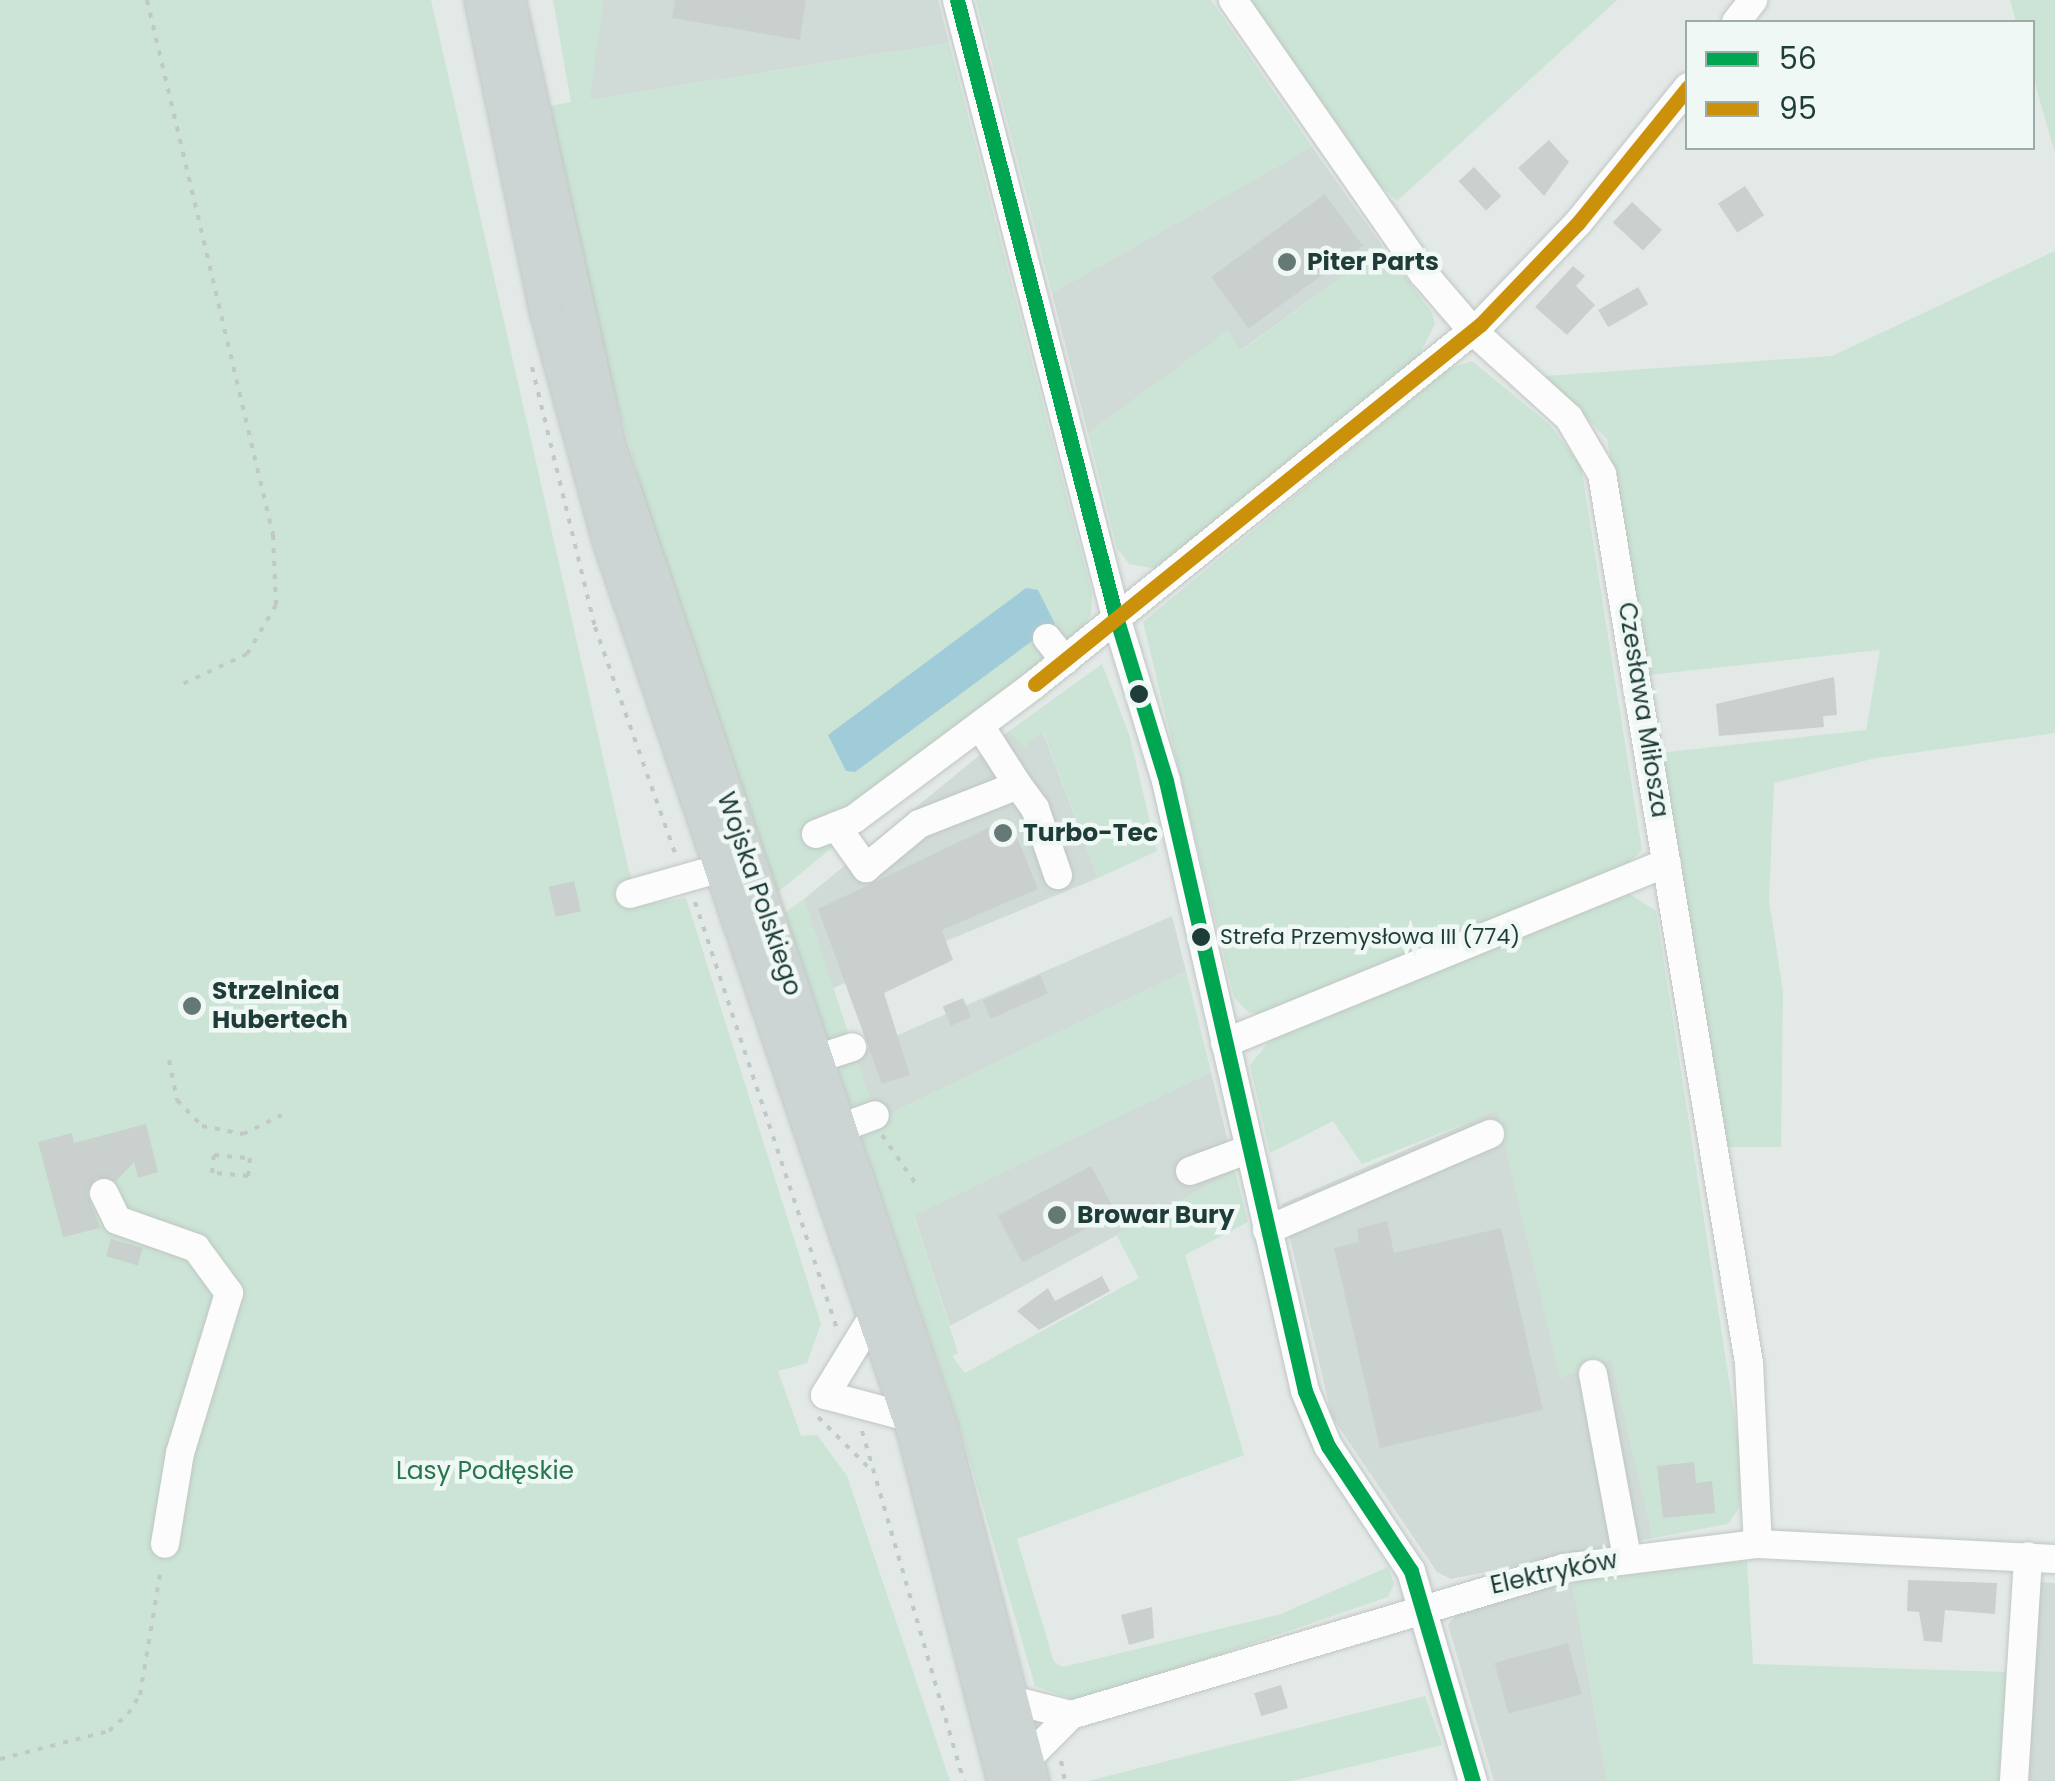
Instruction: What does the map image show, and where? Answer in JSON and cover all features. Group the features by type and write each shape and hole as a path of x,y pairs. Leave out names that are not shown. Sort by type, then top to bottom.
{"main road":[{"name":"Wojska Polskiego","path":"481,0 573,418 908,1417 1004,1781"},
{"name":"Wojska Polskiego","path":"510,0 610,446 816,1059 859,1120 1031,1769"}],"street":[{"path":"958,0 1116,618 1166,780 1305,1391 1396,1542 1464,1711 1473,1781"},
{"name":"Czesława Miłosza","path":"1234,0 1441,294 1472,330 1569,418 1602,474 1753,1392 1758,1544"},
{"path":"1738,20 1753,0"},
{"path":"1018,786 919,824 866,868 826,830 980,726 1066,661 1472,330 1578,223 1685,91"},
{"path":"1046,638 1066,661"},
{"path":"980,726 1035,808 1058,875"},
{"path":"1226,1044 1667,862"},
{"path":"630,894 721,868"},
{"path":"816,1059 852,1047"},
{"path":"1267,1230 1490,1134"},
{"path":"1190,1171 1249,1149"},
{"path":"104,1193 117,1220 188,1242 223,1275 229,1293 180,1453 165,1544"},
{"path":"874,1315 825,1395 908,1417"},
{"path":"1594,1374 1628,1557"},
{"name":"Elektryków","path":"1031,1769 1071,1715 1422,1605 1628,1557 1758,1544 2042,1557"},
{"path":"2014,1781 2042,1557"},
{"path":"1016,1701 1071,1715"}],"path":[{"path":"147,0 273,535 276,605 248,654 178,686"},
{"path":"714,950 841,1344"},
{"path":"169,1060 178,1100 202,1126 242,1134 282,1115"},
{"path":"859,1120 901,1155 918,1187"},
{"path":"214,1154 250,1158 248,1176 212,1173 214,1154"},
{"path":"815,1414 871,1470"},
{"path":"860,1423 964,1781"},
{"path":"0,1759 109,1730 128,1714 147,1662 165,1544"}],"shaded area":[{"path":"603,0 938,0 949,43 589,100"},
{"path":"1312,147 1383,247 1240,351 1228,331 1088,433 1052,293"},
{"name":"Turbo-Tec","path":"1042,730 1098,878 833,988 804,899 1009,731 1024,746"},
{"path":"1172,916 1186,971 877,1120 854,1054"},
{"path":"1211,1072 1235,1171 950,1326 914,1215"},
{"path":"1497,1110 1560,1377 1611,1358 1653,1538 1451,1579 1437,1572 1332,1417 1282,1204"},
{"path":"1572,1581 1607,1781 1494,1781 1448,1625 1461,1608"},
{"path":"2038,1582 2055,1583 2055,1781 2024,1781"}],"green space":[{"name":"Lasy Podłęskie","path":"0,0 431,0 628,867 642,905 686,898 821,1324 807,1363 778,1371 801,1436 817,1435 847,1476 950,1781 0,1781"},
{"path":"553,0 603,0 590,100 949,43 1092,594 1091,615 1055,665 778,892 644,497 604,355 550,106 571,102"},
{"path":"976,0 1211,0 1312,147 1052,293"},
{"path":"1247,0 1617,0 1397,201 1367,173"},
{"path":"2010,0 2055,0 2055,153 2035,84 2035,20 2015,20"},
{"path":"1383,247 1432,313 1435,324 1418,357 1162,570 1129,564 1117,548 1088,433 1228,330 1241,351"},
{"path":"2055,251 2055,733 1876,758 1774,783 1769,900 1783,992 1781,1147 1722,1147 1660,753 1866,730 1880,650 1649,675 1607,439 1545,376 1832,356"},
{"path":"1472,361 1550,425 1581,466 1642,850 1620,871 1267,1016 1248,1012 1234,997 1143,622 1448,369"},
{"path":"1102,664 1129,734 1157,851 1098,878 1043,731 1024,747 1009,731"},
{"path":"1628,893 1656,911 1741,1457 1740,1507 1728,1524 1653,1538 1611,1359 1560,1378 1497,1111 1362,1164 1333,1121 1270,1153 1250,1065 1271,1039"},
{"path":"804,899 877,1120 1186,971 1211,1072 914,1216 958,1353 952,1356 965,1373 1139,1278 1116,1234 1235,1171 1248,1222 1185,1255 1244,1455 1017,1539 1054,1662 1063,1667 1281,1614 1388,1567 1394,1584 1388,1597 1080,1702 1035,1686 961,1431 785,913"},
{"path":"1747,1561 1753,1664 2006,1672 1999,1781 1607,1781 1572,1581"},
{"path":"1425,1696 1442,1745 1292,1781 1088,1781"}],"water":[{"path":"1026,588 1038,590 1055,624 855,772 846,771 828,735"}],"building":[{"path":"675,0 806,0 800,40 672,18"},
{"path":"1549,140 1569,162 1544,196 1518,168"},
{"path":"1474,167 1501,196 1486,211 1459,181"},
{"path":"1745,186 1764,215 1737,233 1718,203"},
{"name":"Piter Parts","path":"1325,194 1363,246 1249,329 1211,277"},
{"path":"1632,202 1662,230 1643,250 1613,222"},
{"path":"1573,266 1585,276 1576,286 1595,305 1567,335 1535,307"},
{"path":"1638,287 1648,304 1608,327 1598,310"},
{"path":"1834,677 1837,715 1823,716 1824,727 1719,736 1716,704"},
{"path":"1009,818 1038,889 942,930 953,960 884,993 910,1075 882,1084 818,909"},
{"path":"574,881 581,911 556,917 549,887"},
{"path":"1040,975 1048,993 991,1019 982,1001"},
{"path":"963,998 971,1017 951,1026 943,1007"},
{"path":"146,1124 158,1172 138,1178 134,1162 116,1181 96,1178 87,1193 100,1228 63,1237 38,1142 72,1133 74,1143"},
{"name":"Browar Bury","path":"1091,1166 1116,1213 1022,1263 997,1216"},
{"path":"1387,1221 1394,1253 1501,1228 1543,1410 1380,1448 1334,1248 1359,1242 1357,1229"},
{"path":"111,1239 143,1248 138,1265 106,1256"},
{"path":"1102,1276 1110,1291 1039,1330 1017,1311 1048,1288 1055,1301"},
{"path":"1694,1462 1696,1483 1712,1481 1715,1513 1663,1518 1657,1466"},
{"path":"1908,1580 1997,1583 1995,1614 1945,1610 1942,1642 1924,1641 1919,1612 1907,1611"},
{"path":"1152,1607 1154,1638 1129,1645 1121,1615"},
{"path":"1568,1643 1582,1694 1508,1714 1495,1663"},
{"path":"1281,1685 1288,1708 1261,1716 1254,1693"}],"transit line":[{"name":"56","path":"957,0 1116,617 1166,781 1305,1391 1328,1446 1411,1571 1473,1781"},
{"name":"95","path":"1035,684 1481,324 1578,223 1685,91"}],"place":[{"name":"Piter Parts","path":"1287,262"},
{"name":"Turbo-Tec","path":"1003,833"},
{"name":"Strefa Przemysłowa III (774)","path":"1201,937"},
{"name":"Strzelnica Hubertech","path":"192,1006"},
{"name":"Browar Bury","path":"1057,1215"}]}
